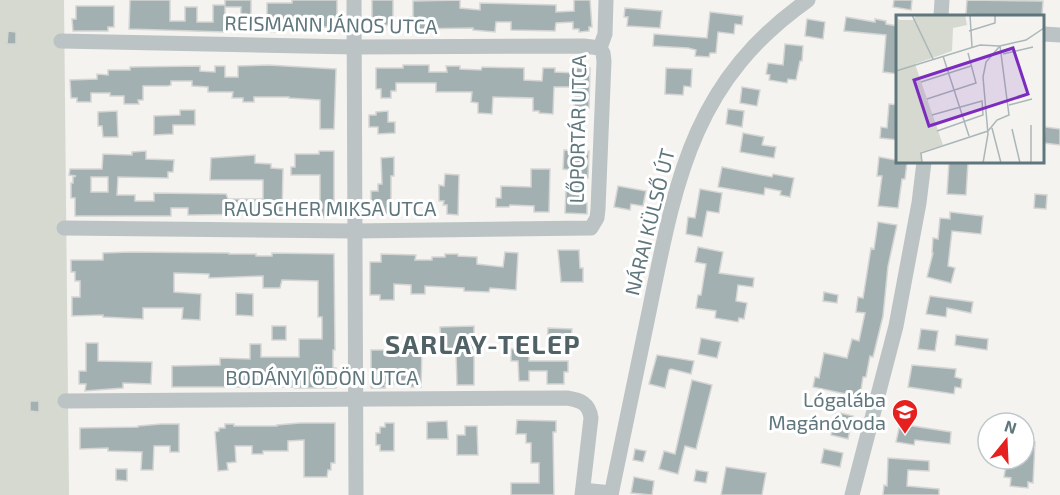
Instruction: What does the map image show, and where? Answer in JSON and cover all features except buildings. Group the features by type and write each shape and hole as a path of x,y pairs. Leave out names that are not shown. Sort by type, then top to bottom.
{"street":[{"path":"354,0 357,495"},
{"name":"LŐPORTÁR UTCA","path":"594,224 598,209 604,61 600,48 605,34 606,0"},
{"name":"NÁRAI KÜLSŐ ÚT","path":"611,494 669,214 693,138 721,88 752,48 789,13 808,0"},
{"path":"941,15 942,0"},
{"path":"1045,34 1060,35"},
{"name":"REISMANN JÁNOS UTCA","path":"62,41 355,47 584,46 600,48"},
{"path":"852,495 897,326 924,164"},
{"name":"RAUSCHER MIKSA UTCA","path":"64,228 354,231 583,230 591,228 594,224"},
{"name":"BODÁNYI ÖDÖN UTCA","path":"65,401 567,398 578,400 590,410 582,493"},
{"path":"582,493 611,494"}],"shaded area":[{"path":"0,0 64,0 69,495 0,495"}],"place":[{"name":"Lógalába Magánóvoda","path":"905,435"}],"district":[{"name":"SARLAY-TELEP","path":"483,345"}]}
